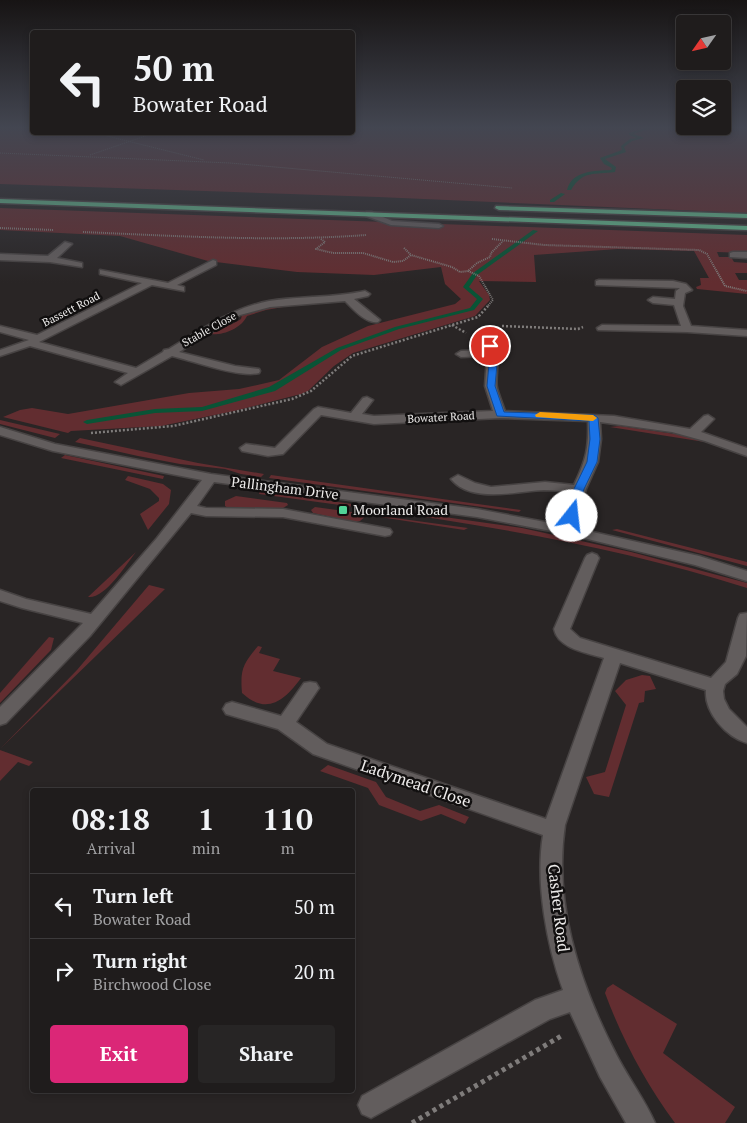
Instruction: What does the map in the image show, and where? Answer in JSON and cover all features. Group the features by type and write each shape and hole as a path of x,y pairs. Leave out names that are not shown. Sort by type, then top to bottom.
{"highway":[{"path":"0,201 747,228"},
{"path":"490,208 747,216"}],"street":[{"path":"369,214 391,223 439,226"},
{"path":"50,259 68,244"},
{"path":"733,255 747,255"},
{"path":"0,257 50,259 79,265"},
{"path":"169,286 213,263"},
{"path":"102,272 181,289"},
{"name":"Bassett Road","path":"0,353 34,341 151,282"},
{"path":"600,283 673,284 683,286 688,290 680,291 677,302 678,310 687,329"},
{"name":"Stable Close","path":"121,382 230,316 251,308 279,302 347,298 365,294"},
{"path":"347,298 358,310 375,320"},
{"path":"654,300 677,302"},
{"path":"602,328 687,329 747,333"},
{"path":"0,329 137,372"},
{"path":"487,340 492,353 491,386 500,414"},
{"path":"168,352 235,369 255,371"},
{"path":"461,354 492,353"},
{"path":"354,418 367,400"},
{"name":"Bowater Road","path":"246,448 268,452 279,451 318,411 354,418 385,420 500,414 594,418 694,432 747,452"},
{"path":"566,530 579,489 592,462 595,439 594,418"},
{"path":"694,432 708,419"},
{"name":"Pallingham Drive","path":"0,432 52,447 210,478 477,513 566,530 672,554 747,576"},
{"path":"0,718 39,681 128,582 210,478"},
{"path":"458,479 473,488 495,492 543,486 579,489"},
{"path":"188,508 206,512 283,512 386,532"},
{"path":"592,558 562,629 566,636 574,642 715,686"},
{"path":"0,595 22,603 93,620"},
{"path":"746,618 732,669 715,686 715,696 722,714 730,724 747,736"},
{"name":"Casher Road","path":"614,655 585,734 554,830 552,868 562,946 576,998 600,1055 641,1123"},
{"path":"285,724 310,688"},
{"name":"Ladymead Close","path":"232,709 285,724 320,750 554,830"},
{"path":"371,1105 544,1009 576,998"}],"path":[{"path":"399,178 519,188"},
{"path":"0,228 62,230"},
{"path":"79,231 192,237 321,239 374,235"},
{"path":"488,238 527,244 700,250 707,254 722,284 729,288 747,291"},
{"path":"321,239 325,242 316,249 329,253 361,253 398,262 409,258 411,255"},
{"path":"469,272 477,263 490,257 491,253 503,241"},
{"path":"52,447 72,433 165,427 208,419 292,398 311,391 342,362 352,356 478,317 493,300 492,295 479,276 469,272 460,272 452,267 411,255 404,248"},
{"path":"452,325 466,333"},
{"path":"499,326 578,329 589,325"},
{"path":"412,1123 561,1035 587,1026"}],"shaded area":[{"path":"0,178 747,178 747,213 378,197 0,184"},
{"path":"0,208 747,235 747,253 717,252 719,257 731,257 734,262 747,263 747,273 735,273 739,280 747,280 747,294 697,289 696,287 701,285 700,278 709,278 694,251 618,249 534,255 536,282 479,281 489,295 490,300 475,316 353,353 334,366 308,391 301,394 234,411 161,426 71,431 68,433 3,417 20,410 32,408 68,414 189,393 239,389 279,380 322,347 368,326 455,304 461,299 445,284 441,267 374,275 297,272 208,261 120,236 0,230"},
{"path":"280,305 283,307 247,316 240,325 231,331 209,334 241,319 242,315"},
{"path":"0,420 60,434 55,438 0,424"},
{"path":"620,426 682,435 711,443 610,427"},
{"path":"80,438 198,463 264,474 261,477 225,469 180,464 138,456 75,442"},
{"path":"65,455 164,476 163,479 61,458"},
{"path":"271,475 521,510 519,512 269,478"},
{"path":"128,476 163,484 171,490 169,504 148,530 140,514 159,501 159,498 150,489 125,480"},
{"path":"260,491 522,528 631,552 747,583 747,588 687,570 566,542 444,520 259,494"},
{"path":"236,496 287,503 288,505 283,508 228,508 225,506 225,501"},
{"path":"315,507 468,528 464,530 367,515 360,521 355,522 313,513 311,510"},
{"path":"617,529 747,562 747,566 612,530"},
{"path":"136,552 108,587 95,596 88,597"},
{"path":"149,585 165,589 0,749 77,670"},
{"path":"49,637 54,638 51,650 0,703 0,693"},
{"path":"258,646 262,647 259,653 280,659 273,671 301,678 289,693 275,702 267,704 251,700 242,693 242,672"},
{"path":"642,675 650,676 656,689 645,691 644,702 639,703 609,797 594,794 586,777 605,772 626,705 615,691 626,680"},
{"path":"0,750 33,762 29,766 18,762 0,781"},
{"path":"328,765 376,782 386,797 420,811 439,805 469,817 465,824 441,814 421,821 379,805 368,788 320,771"},
{"path":"613,984 677,1024 663,1053 735,1107 725,1123 675,1123 644,1077 619,1028 605,993 607,988"}],"waterway":[{"path":"569,189 577,178"},
{"path":"552,201 563,194"},
{"path":"87,422 155,411 202,409 272,389 339,349 397,328 472,309 480,299 466,287 475,274 535,231"}],"slow traffic":[{"path":"540,415 593,418"}],"place":[{"name":"Moorland Road","path":"343,510"}],"route":[{"path":"490,346 493,364 490,380 493,396 500,414 594,418 595,439 592,462 579,489 572,516"}]}
